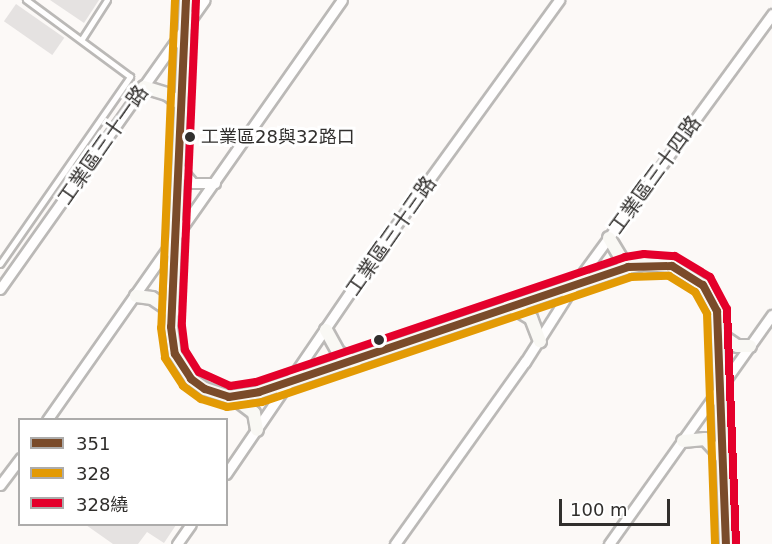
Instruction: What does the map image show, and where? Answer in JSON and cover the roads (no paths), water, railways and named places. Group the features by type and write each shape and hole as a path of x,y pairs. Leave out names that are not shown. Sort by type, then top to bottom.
{"street":[{"path":"186,0 187,26 181,104 172,345 185,372 205,389 234,398 254,413 257,430"},
{"name":"工業區三十一路","path":"0,289 205,0"},
{"path":"48,418 342,0"},
{"name":"工業區三十三路","path":"228,471 384,242 559,0"},
{"name":"工業區三十四路","path":"396,544 540,341 574,285 772,14"},
{"path":"144,87 167,94 181,104"},
{"path":"179,167 194,183 215,183"},
{"path":"609,238 622,260 639,265 672,266 698,280 715,304 721,390 726,544"},
{"path":"234,398 355,363 509,305 639,265"},
{"path":"136,296 152,298 173,312"},
{"path":"509,305 531,318 538,329 540,341"},
{"path":"609,544 721,390 772,315"},
{"path":"326,330 338,352 355,363"},
{"path":"718,333 737,346 750,346"},
{"path":"683,441 694,438 709,441 722,460"},
{"path":"0,484 18,461"},
{"path":"177,544 190,526"}],"lane":[{"path":"0,264 130,78 82,39 26,0"},
{"path":"82,39 107,0"}],"place":[{"name":"工業區28與32路口","path":"190,137"}]}
